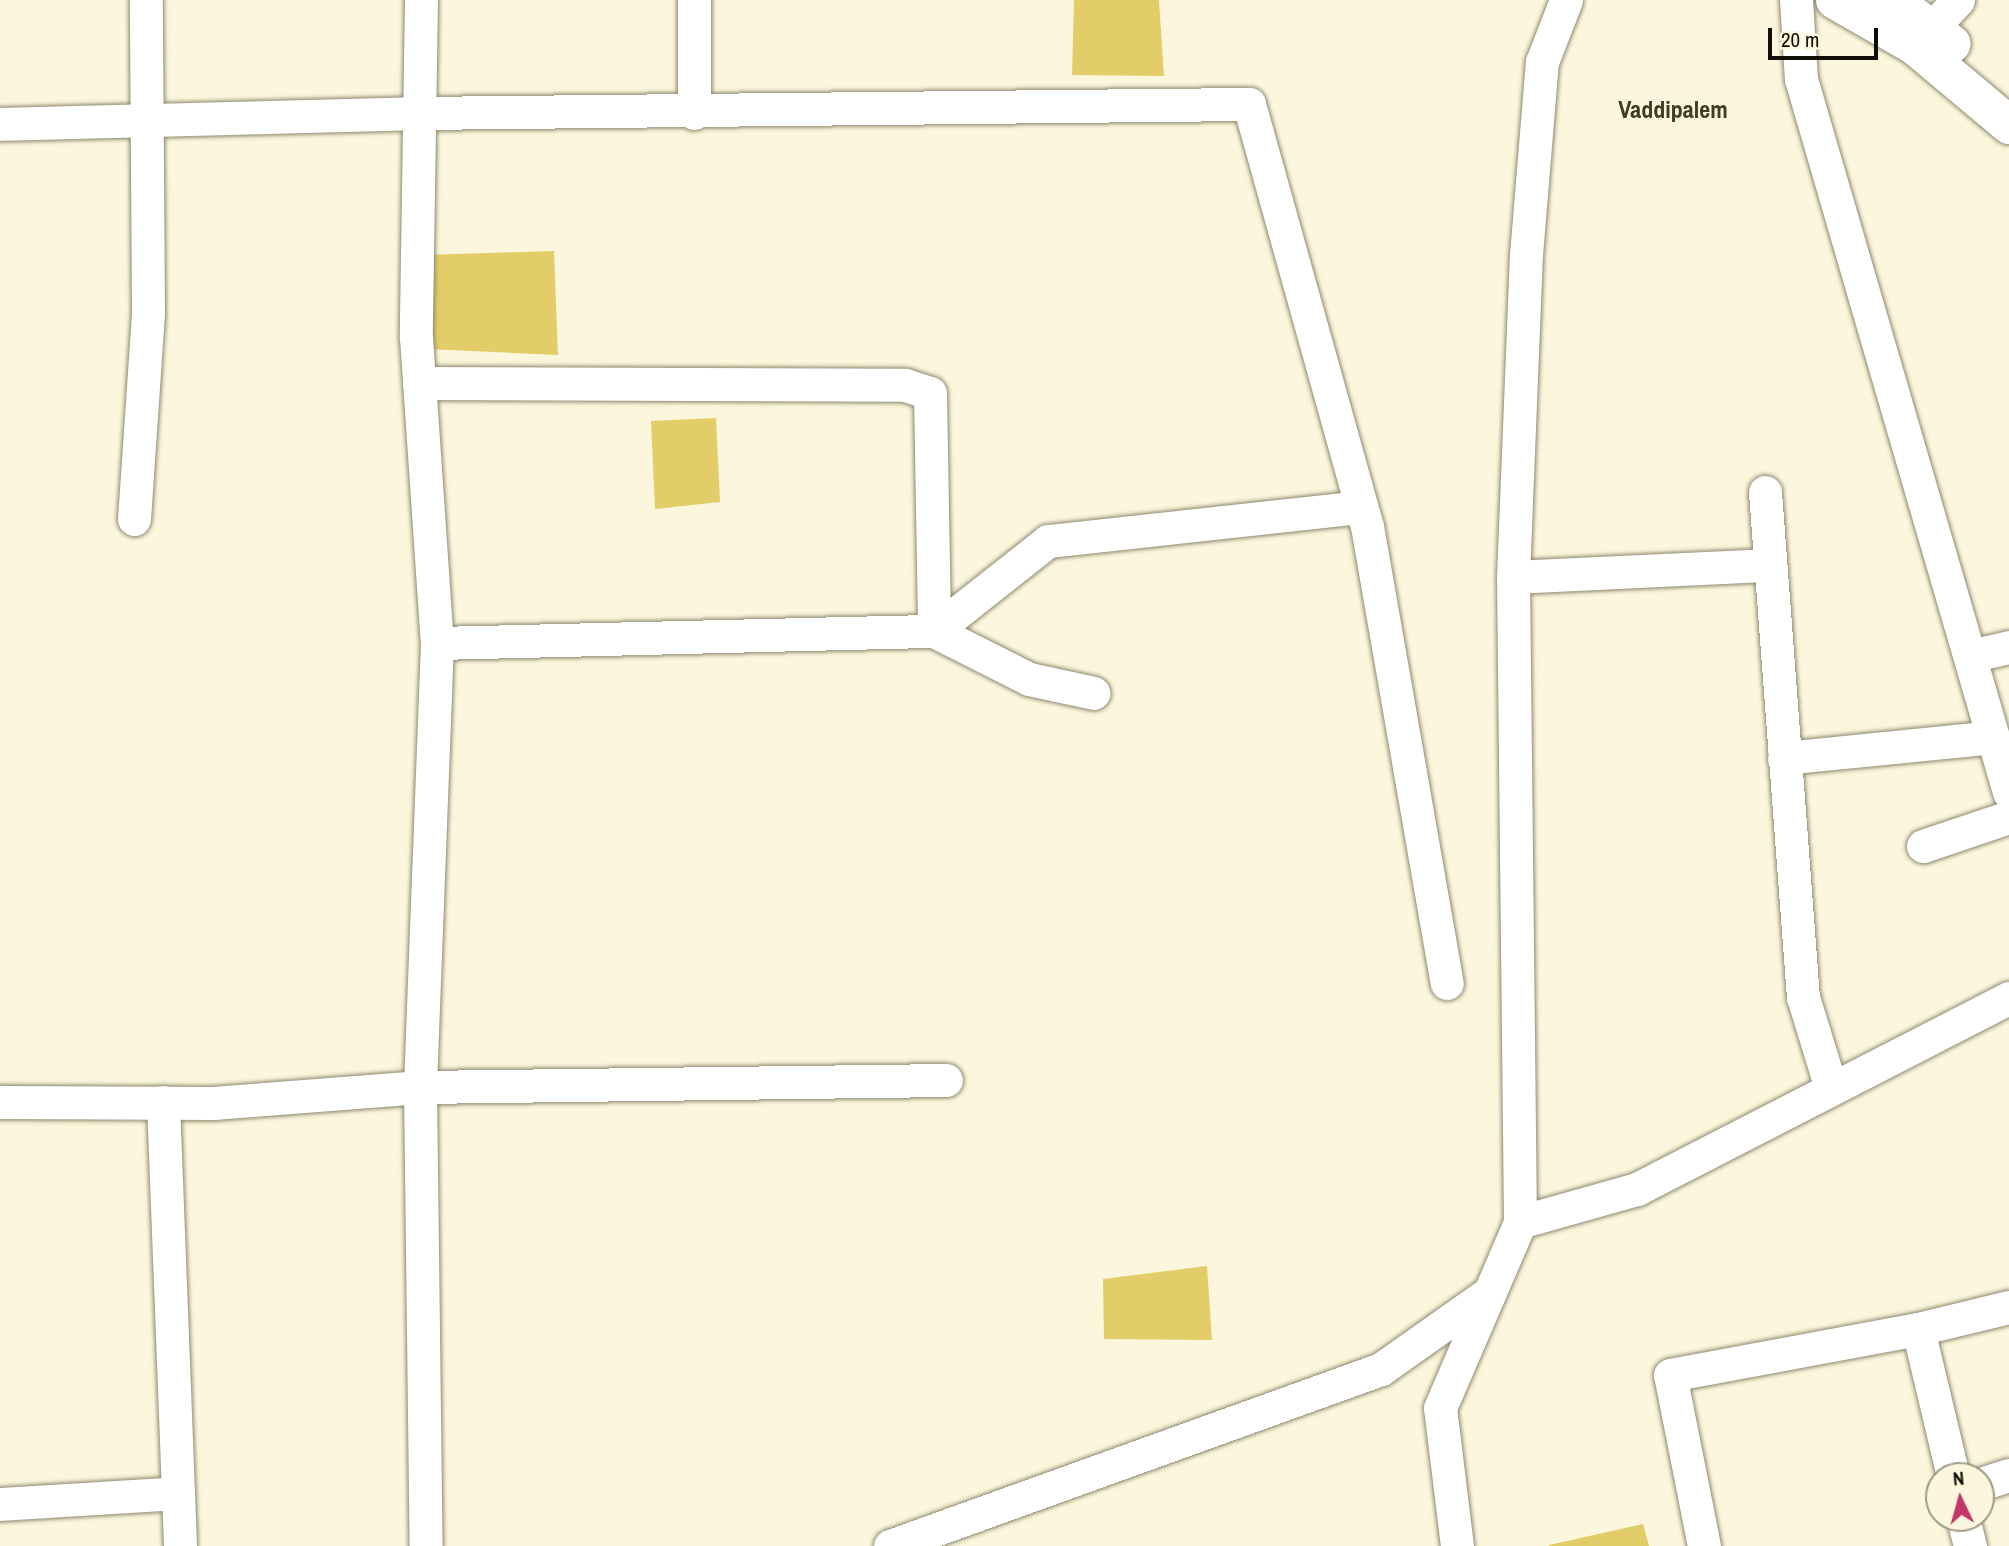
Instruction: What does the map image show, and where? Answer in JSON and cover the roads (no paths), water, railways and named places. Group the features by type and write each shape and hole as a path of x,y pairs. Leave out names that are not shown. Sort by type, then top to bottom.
{"main road":[{"path":"1835,0 1924,37 2009,94"},
{"path":"1892,0 2009,125"}],"street":[{"path":"134,520 148,312 146,0"},
{"path":"421,0 416,113 419,383 437,643 420,1087 426,1546"},
{"path":"694,0 694,113"},
{"path":"1457,1546 1440,1408 1520,1222 1513,577 1526,255 1542,62 1566,0"},
{"path":"1796,0 1801,79 2009,792"},
{"path":"1924,37 1958,0"},
{"path":"0,124 416,113 694,113 1250,104 1362,507 1447,983"},
{"path":"419,383 905,386 930,393 934,631"},
{"path":"1765,492 1803,998 1831,1088"},
{"path":"934,631 1048,541 1362,507"},
{"path":"1513,577 1770,565"},
{"path":"437,643 934,631 1029,679 1094,692"},
{"path":"1970,656 2009,647"},
{"path":"1784,758 1993,737"},
{"path":"1923,846 2009,817"},
{"path":"1520,1222 1637,1189 2009,998"},
{"path":"0,1102 213,1103 420,1087 946,1080"},
{"path":"163,1102 180,1546"},
{"path":"890,1546 1381,1369 1490,1292"},
{"path":"1704,1546 1670,1376 1918,1329 2009,1307"},
{"path":"1918,1329 1949,1462"},
{"path":"0,1504 178,1493"}],"district":[{"name":"Vaddipalem","path":"1673,110"}]}
